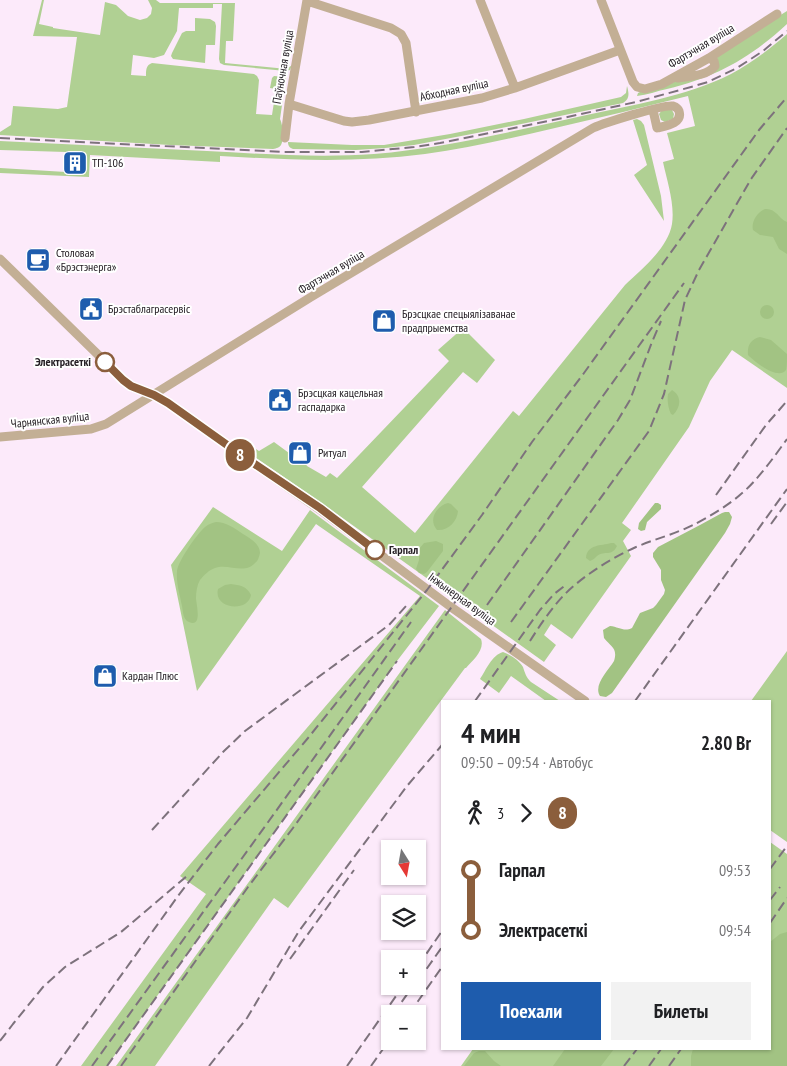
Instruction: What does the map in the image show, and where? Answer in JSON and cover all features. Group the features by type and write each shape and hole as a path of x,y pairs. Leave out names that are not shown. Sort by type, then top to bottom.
{"street":[{"path":"480,0 515,88"},
{"path":"601,0 620,50"},
{"path":"307,1 391,28 401,34 406,43 416,112"},
{"name":"Паўночная вуліца","path":"285,138 307,1"},
{"name":"Фартэчная вуліца","path":"620,50 634,85 641,88 649,88 672,79 709,58 778,14"},
{"name":"Абходная вуліца","path":"289,104 335,119 352,122 370,120 482,98 620,50"},
{"name":"Фартэчная вуліца","path":"154,395 312,297 593,128 608,122 653,110 672,106 677,108 678,120 657,128 653,110"},
{"path":"0,259 123,380 133,387 154,395"},
{"name":"Чарнянская вуліца","path":"0,437 96,428 154,395"},
{"name":"Інжынерная вуліца","path":"154,395 320,508 450,607 584,700"}],"green space":[{"path":"42,0 44,0 39,24 100,35 105,2 116,5 128,16 140,20 147,18 151,14 152,8 148,0 156,0 160,3 235,3 233,41 226,41 225,63 287,69 292,65 290,70 224,65 220,63 222,4 213,4 213,8 179,8 177,31 164,55 154,58 133,55 131,75 146,76 147,66 152,63 254,74 259,80 256,114 272,115 276,89 270,88 272,78 274,76 286,77 280,119 283,132 281,145 273,149 0,135 0,132 11,125 13,106 58,109 67,107 77,37 33,36"},
{"path":"787,11 787,24 759,47 731,65 701,79 637,96 642,91 704,75 718,54"},
{"path":"195,18 210,19 215,22 215,45 206,45 205,63 173,59 172,53 182,33 195,31"},
{"path":"787,34 787,388 732,350 710,381 689,427 622,523 631,530 623,541 631,556 572,639 551,624 544,635 556,645 544,662 249,453 248,448 250,445 259,451 274,442 289,453 292,452 297,461 302,458 307,466 326,477 330,473 337,478 449,361 438,350 463,328 495,360 477,383 463,372 362,487 415,533 513,411 519,416 625,285 660,250 670,233 673,216 663,162 674,159 667,133 695,126 688,96 507,139 458,149 399,157 348,160 220,156 220,162 90,155 89,177 0,173 0,168 66,172 66,152 0,150 0,141 312,156 374,154 453,143 639,104 695,89 738,70 760,56"},
{"path":"627,86 628,96 627,100 623,103 414,145 356,150 293,149 289,147 288,143 384,145 450,134 621,97 626,93"},
{"path":"662,110 672,110 674,114 673,119 665,122 661,120 659,114"},
{"path":"637,119 644,125 661,196 664,221 634,175 647,165 633,120"},
{"path":"765,209 772,210 787,222 787,254 779,249 773,237 760,235 753,230 755,218 759,212"},
{"path":"767,305 772,307 774,312 772,317 767,319 762,317 760,312 762,307"},
{"path":"760,337 771,340 787,354 786,370 782,373 766,369 748,355 750,343"},
{"path":"672,390 679,398 678,409 673,415 668,407 668,394"},
{"path":"448,503 458,511 456,519 445,529 437,530 434,526 433,518 440,507"},
{"path":"655,503 661,505 661,509 647,522 645,530 641,531 638,529 639,523"},
{"path":"213,507 282,551 310,510 439,606 397,661 107,1066 81,1066 206,894 180,876 420,596 316,524 197,691 171,565"},
{"path":"725,512 729,512 732,517 725,533 612,693 606,697 600,696 598,687 615,657 613,648 604,638 603,630 610,626 624,629 632,628 640,613 653,608 664,594 661,570 653,557 653,553 658,547"},
{"path":"216,522 230,526 251,539 260,550 260,554 257,561 251,566 241,569 220,567 209,571 200,580 196,598 197,618 193,623 189,622 184,615 178,589 177,571 188,548 202,530"},
{"path":"436,541 443,544 443,551 427,572 424,574 419,573 416,569 419,560 419,549 424,543"},
{"path":"611,543 617,546 613,551 600,554 590,561 586,558 587,553 592,548"},
{"path":"231,584 245,588 251,595 249,601 238,606 232,606 221,601 218,596 218,589"},
{"path":"445,610 481,639 482,643 478,655 465,668 288,908 274,898 155,1066 116,1066"},
{"path":"787,651 787,842 771,831 771,700 752,700"},
{"path":"503,652 512,656 523,667 531,682 558,700 545,700 511,676 499,693 480,679 492,659"},
{"path":"771,843 787,854 787,1066 461,1066 472,1050 771,1050"},
{"path":"787,932 787,1066 691,1066 693,1050 771,1050 771,941 780,934"},
{"path":"564,1050 613,1050 601,1066 553,1066"},
{"path":"485,1051 501,1066 464,1066 474,1053"}],"railway":[{"path":"0,138 284,152 362,152 414,147 636,102 708,82 737,68 763,51 787,31"},
{"path":"56,1066 178,896 218,844 308,738 427,590 759,130 787,97"},
{"path":"511,622 649,431 664,394 685,300 699,270 751,179 787,128"},
{"path":"121,1066 684,283"},
{"path":"487,605 618,420 630,400 661,321"},
{"path":"716,495 766,425 787,401"},
{"path":"530,641 564,595 580,581 607,562 626,552 686,528 724,507 747,489 787,439"},
{"path":"636,700 787,489"},
{"path":"771,524 787,502"},
{"path":"476,700 540,610 554,594 567,584"},
{"path":"152,830 224,751 245,731 389,625 407,605"},
{"path":"92,1066 411,622"},
{"path":"107,1066 397,661"},
{"path":"209,1066 247,1018 299,931 407,786 441,746"},
{"path":"771,868 787,846"},
{"path":"290,959 354,870"},
{"path":"0,1041 43,987 65,967 121,932 187,876"},
{"path":"771,899 780,887"},
{"path":"771,922 787,898"},
{"path":"426,954 441,932"},
{"path":"426,970 441,948"},
{"path":"415,1005 441,968"},
{"path":"347,1066 397,995"},
{"path":"399,1005 407,995"},
{"path":"371,1066 382,1050"},
{"path":"624,1066 636,1050"},
{"path":"649,1066 660,1050"},
{"path":"669,1066 680,1050"}],"bus line":[{"name":"8","path":"105,362 133,387 168,403 320,508 375,550"}],"place":[{"name":"ТП-106","path":"75,163"},
{"name":"Столовая «Брэстэнерга»","path":"38,260"},
{"name":"Брэстаблаграсервіс","path":"91,309"},
{"name":"Брэсцкае спецыялізаванае прадпрыемства","path":"384,321"},
{"name":"Электрасеткі","path":"105,362"},
{"name":"Брэсцкая кацельная гаспадарка","path":"280,400"},
{"name":"Ритуал","path":"300,453"},
{"name":"Гарпал","path":"375,550"},
{"name":"Кардан Плюс","path":"105,676"}]}
